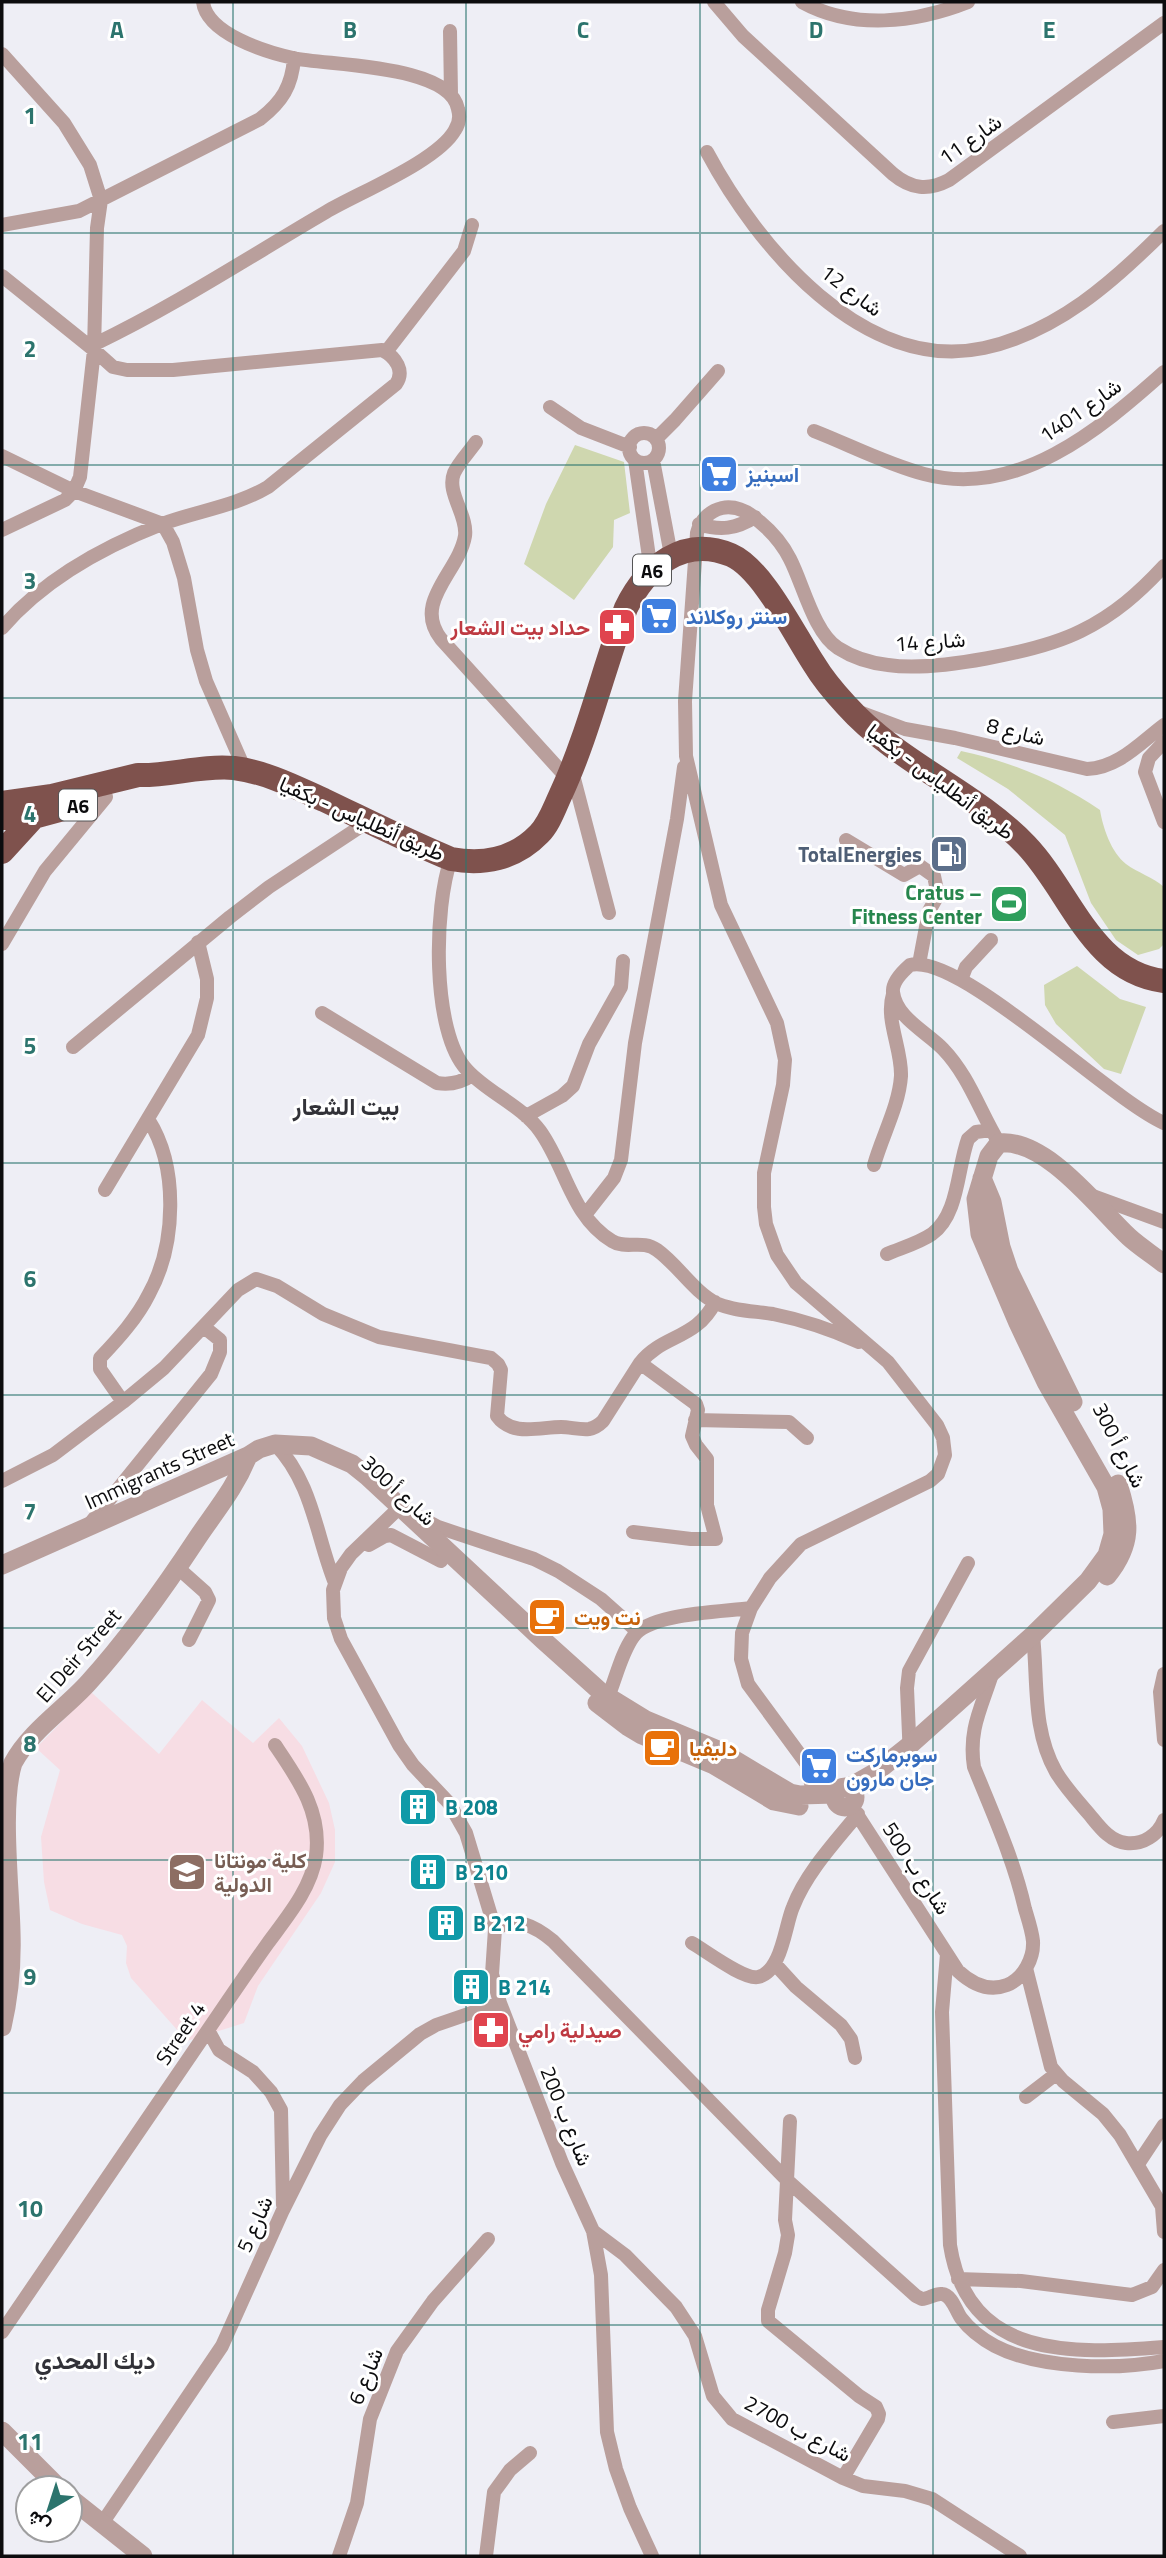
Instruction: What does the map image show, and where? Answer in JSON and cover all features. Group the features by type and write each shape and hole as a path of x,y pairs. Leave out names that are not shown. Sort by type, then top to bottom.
{"highway":[{"name":"طريق أنطلياس - بكفيا","path":"149,776 209,767 245,770 291,785 450,859 479,863 492,861 527,844 547,823 570,774 626,608 638,586 671,555 713,543 738,558 757,576 815,666 848,707 898,753 974,802 1016,835 1053,880 1091,937 1114,961 1138,974 1164,981"},
{"name":"A6","path":"11,805 106,797 142,784 149,776"},
{"name":"A6","path":"11,805 125,777 149,776"},
{"path":"2,852 11,805"}],"street":[{"path":"94,347 152,316 329,210 416,163 451,136 457,128 458,105 451,95 419,77 384,69 294,58 236,39 207,14 203,2"},
{"name":"شارع 11","path":"714,2 743,36 893,174 924,188 949,180 1164,23"},
{"path":"802,2 835,17 874,21 927,14 968,2"},
{"path":"450,32 451,95"},
{"path":"2,54 64,123 90,165 102,200 97,228 94,347 80,477 74,491 65,500 2,530"},
{"path":"2,225 70,214 260,119 280,102 287,91 294,58"},
{"name":"شارع 12","path":"707,152 724,183 754,224 787,264 817,293 868,330 885,338 922,347 944,350 975,349 1005,342 1040,328 1100,290 1164,231"},
{"path":"2,276 94,347 113,367 127,370 173,370 386,352 464,251 472,225"},
{"path":"2,628 29,601 66,572 163,524 245,499 279,479 398,382 399,366 386,352"},
{"path":"656,439 718,372"},
{"name":"شارع 1401","path":"814,431 924,474 960,480 985,478 1013,473 1048,458 1081,438 1164,372"},
{"path":"550,407 646,463 653,460"},
{"path":"651,571 632,453 633,438 642,433 656,439 659,447 653,460 671,555"},
{"path":"476,442 454,474 452,484 464,523 464,539 433,599 432,622 441,639 570,774 608,913"},
{"path":"2,456 74,491 163,524 173,542 184,578 197,650 206,681 245,770"},
{"path":"585,1215 614,1178 621,1160 635,1043 677,819 686,756 686,688 692,570 713,543 755,517 732,507 719,509 699,524"},
{"name":"شارع 14","path":"755,517 778,541 789,558 816,618 835,647 862,660 888,665 939,664 1060,641 1128,603 1164,566"},
{"path":"699,524 713,543"},
{"path":"699,524 713,543"},
{"name":"شارع 8","path":"848,707 905,729 1087,769 1112,765 1164,725"},
{"path":"1164,742 1149,758 1144,772 1164,822"},
{"path":"686,756 721,905 777,1023 784,1047 783,1085 764,1173 764,1207 771,1240 777,1255 796,1283 875,1349 899,1374 937,1425 943,1438 944,1455 939,1474 930,1481 800,1544 770,1578 751,1608 742,1633 741,1646 741,1659 748,1684 802,1756 810,1774 814,1795"},
{"path":"2,944 45,871 106,797"},
{"path":"677,819 686,812 698,814"},
{"path":"73,1047 198,942 269,887 369,821"},
{"path":"846,840 904,875 920,866 934,876 938,895 929,911 919,964"},
{"path":"450,859 439,914 442,1000 450,1039 460,1061 472,1075 526,1116 542,1134 568,1188 585,1215 615,1243 630,1246 644,1244 658,1250 715,1302 804,1322 875,1349"},
{"path":"961,980 966,967 991,940"},
{"path":"105,1190 198,1035 204,1017 207,979 198,942"},
{"path":"526,1116 562,1096 573,1086 596,1031 621,987 623,961"},
{"path":"874,1165 901,1079 891,1005 894,985 912,964 919,964 961,980 1008,1010 1120,1097 1164,1123"},
{"path":"893,994 897,1004 910,1020 951,1057 995,1137"},
{"path":"322,1013 437,1083 464,1081 472,1075"},
{"path":"123,1402 100,1369 100,1358 137,1315 151,1292 161,1266 171,1209 167,1168 159,1139 148,1119"},
{"path":"887,1254 929,1236 940,1226 948,1214 968,1139 976,1132 1028,1147 1091,1195 1130,1238 1164,1264"},
{"name":"شارع أ 300","path":"336,1459 357,1468 441,1561 605,1702 646,1720 682,1743 718,1750 764,1787 774,1801 797,1806 847,1800 889,1776 910,1751 993,1671 1109,1574 1124,1548 1127,1513 1116,1479 1096,1456 1062,1383 1020,1310 1001,1247 992,1202 982,1178 995,1137"},
{"path":"1091,1195 1164,1222"},
{"path":"2,1480 53,1455 123,1402 164,1368 238,1290 251,1280 261,1280 277,1286 323,1314 379,1337 410,1345 456,1350 491,1358 498,1363 501,1370 498,1418 508,1426 523,1429 563,1427 586,1430 596,1427 640,1363 655,1346 689,1332 710,1312 715,1302"},
{"path":"88,1526 211,1374 220,1352 220,1340 204,1327"},
{"path":"633,1532 715,1540 716,1534 707,1505 707,1459 693,1441 692,1429 698,1410 695,1402 640,1363"},
{"path":"695,1420 789,1422 807,1438"},
{"path":"275,1444 291,1462 308,1496 335,1583"},
{"name":"Immigrants Street","path":"2,1565 259,1449 275,1444 311,1446 336,1459"},
{"name":"El Deir Street","path":"2,2027 11,1933 5,1888 3,1828 8,1777 13,1763 32,1739 101,1669 234,1489 248,1456"},
{"path":"395,1511 552,1567 593,1593 637,1632"},
{"name":"شارع أ 300","path":"395,1511 552,1649 605,1702"},
{"name":"شارع ب 200","path":"395,1511 344,1562 335,1583 333,1608 341,1639 405,1756 438,1789 460,1820 495,1930 492,1974 500,2003 562,2163 593,2231 601,2276 607,2432 616,2469 630,2508 652,2556"},
{"path":"344,1562 388,1535 402,1539 441,1561"},
{"path":"910,1751 907,1688 909,1671 968,1563"},
{"path":"178,1567 205,1592 209,1600 190,1640"},
{"path":"605,1702 627,1648 637,1632 646,1625 669,1619 751,1608"},
{"path":"1033,1640 1041,1735 1047,1754 1063,1784 1101,1828 1118,1841 1129,1843 1149,1838 1157,1832 1164,1820"},
{"name":"شارع أ 300","path":"910,1751 987,1691 1033,1640"},
{"path":"993,1671 972,1735 972,1758 1019,1882 1033,1940 1027,1968 1051,2067 1103,2114 1138,2165 1163,2208 1164,2232"},
{"path":"1164,1674 1160,1692 1164,1740"},
{"name":"Street 4","path":"2,2332 295,1906 310,1877 316,1858 314,1815 296,1777 275,1745"},
{"name":"شارع أ 300","path":"764,1787 847,1800"},
{"path":"692,1943 750,1977 764,1975 775,1964 793,1907 847,1800"},
{"name":"شارع ب 500","path":"847,1800 966,1979 977,1985 1005,1986 1017,1979 1027,1968"},
{"path":"495,1930 506,1923 519,1924 541,1931 553,1941 789,2182 915,2296 922,2299 940,2294 946,2296 977,2335 996,2347 1050,2364 1077,2366 1161,2354"},
{"path":"947,1954 942,2012 950,2245 954,2268 967,2296 991,2321 1013,2337 1031,2343 1053,2348 1161,2354"},
{"path":"775,1964 796,1987 841,2025 850,2039 855,2058"},
{"name":"شارع 5","path":"103,2522 222,2346 283,2210 320,2136 340,2105 363,2081 420,2034 436,2025 500,2003"},
{"path":"208,2030 219,2050"},
{"path":"195,2048 219,2050 253,2071 271,2092 281,2110 283,2210"},
{"path":"1026,2097 1056,2074"},
{"path":"790,2121 785,2220 788,2235 768,2310 768,2321 876,2407 879,2414 843,2477"},
{"path":"1138,2165 1164,2125"},
{"name":"شارع ب 2700","path":"593,2231 625,2255 676,2306 695,2336 713,2396 725,2412 742,2426 843,2477 876,2489 905,2491 932,2499 1020,2556"},
{"name":"شارع 6","path":"339,2556 357,2502 370,2419 397,2351 433,2301 488,2239"},
{"path":"958,2279 1021,2281 1132,2295 1152,2287 1164,2270"},
{"path":"1113,2422 1164,2416"},
{"path":"2,2431 45,2474"},
{"path":"486,2556 494,2492 510,2470 530,2453"},
{"path":"84,2508 143,2556"}],"shaded area":[{"name":"كلية مونتانا الدولية","path":"91,1692 159,1754 202,1700 253,1743 279,1718 302,1746 329,1803 335,1830 335,1862 321,1893 258,1986 244,2023 187,2041 131,1978 126,1963 127,1946 122,1935 82,1924 50,1910 44,1882 41,1837 60,1770 36,1748"}],"green space":[{"path":"575,445 624,462 630,513 614,520 613,547 574,600 524,564 546,504"},
{"path":"961,751 1034,774 1100,810 1108,839 1116,853 1131,867 1164,887 1164,944 1159,949 1138,955 1116,940 1091,903 1065,835 1008,789 957,758"},
{"path":"1077,966 1120,999 1146,1007 1121,1074 1104,1069 1056,1024 1045,1005 1044,985"}],"place":[{"name":"اسبنيز","path":"719,474"},
{"name":"سنتر روكلاند","path":"659,616"},
{"name":"حداد بيت الشعار","path":"617,627"},
{"name":"TotalEnergies","path":"949,854"},
{"name":"Cratus – Fitness Center","path":"1009,904"},
{"name":"نت ويت","path":"547,1617"},
{"name":"دليفيا","path":"662,1748"},
{"name":"سوبرماركت جان مارون","path":"819,1766"},
{"name":"B 208","path":"418,1807"},
{"name":"كلية مونتانا الدولية","path":"187,1872"},
{"name":"B 210","path":"428,1872"},
{"name":"B 212","path":"446,1923"},
{"name":"B 214","path":"471,1987"},
{"name":"صيدلية رامي","path":"491,2030"}],"district":[{"name":"بيت الشعار","path":"346,1106"},
{"name":"ديك المحدي","path":"95,2360"}]}
